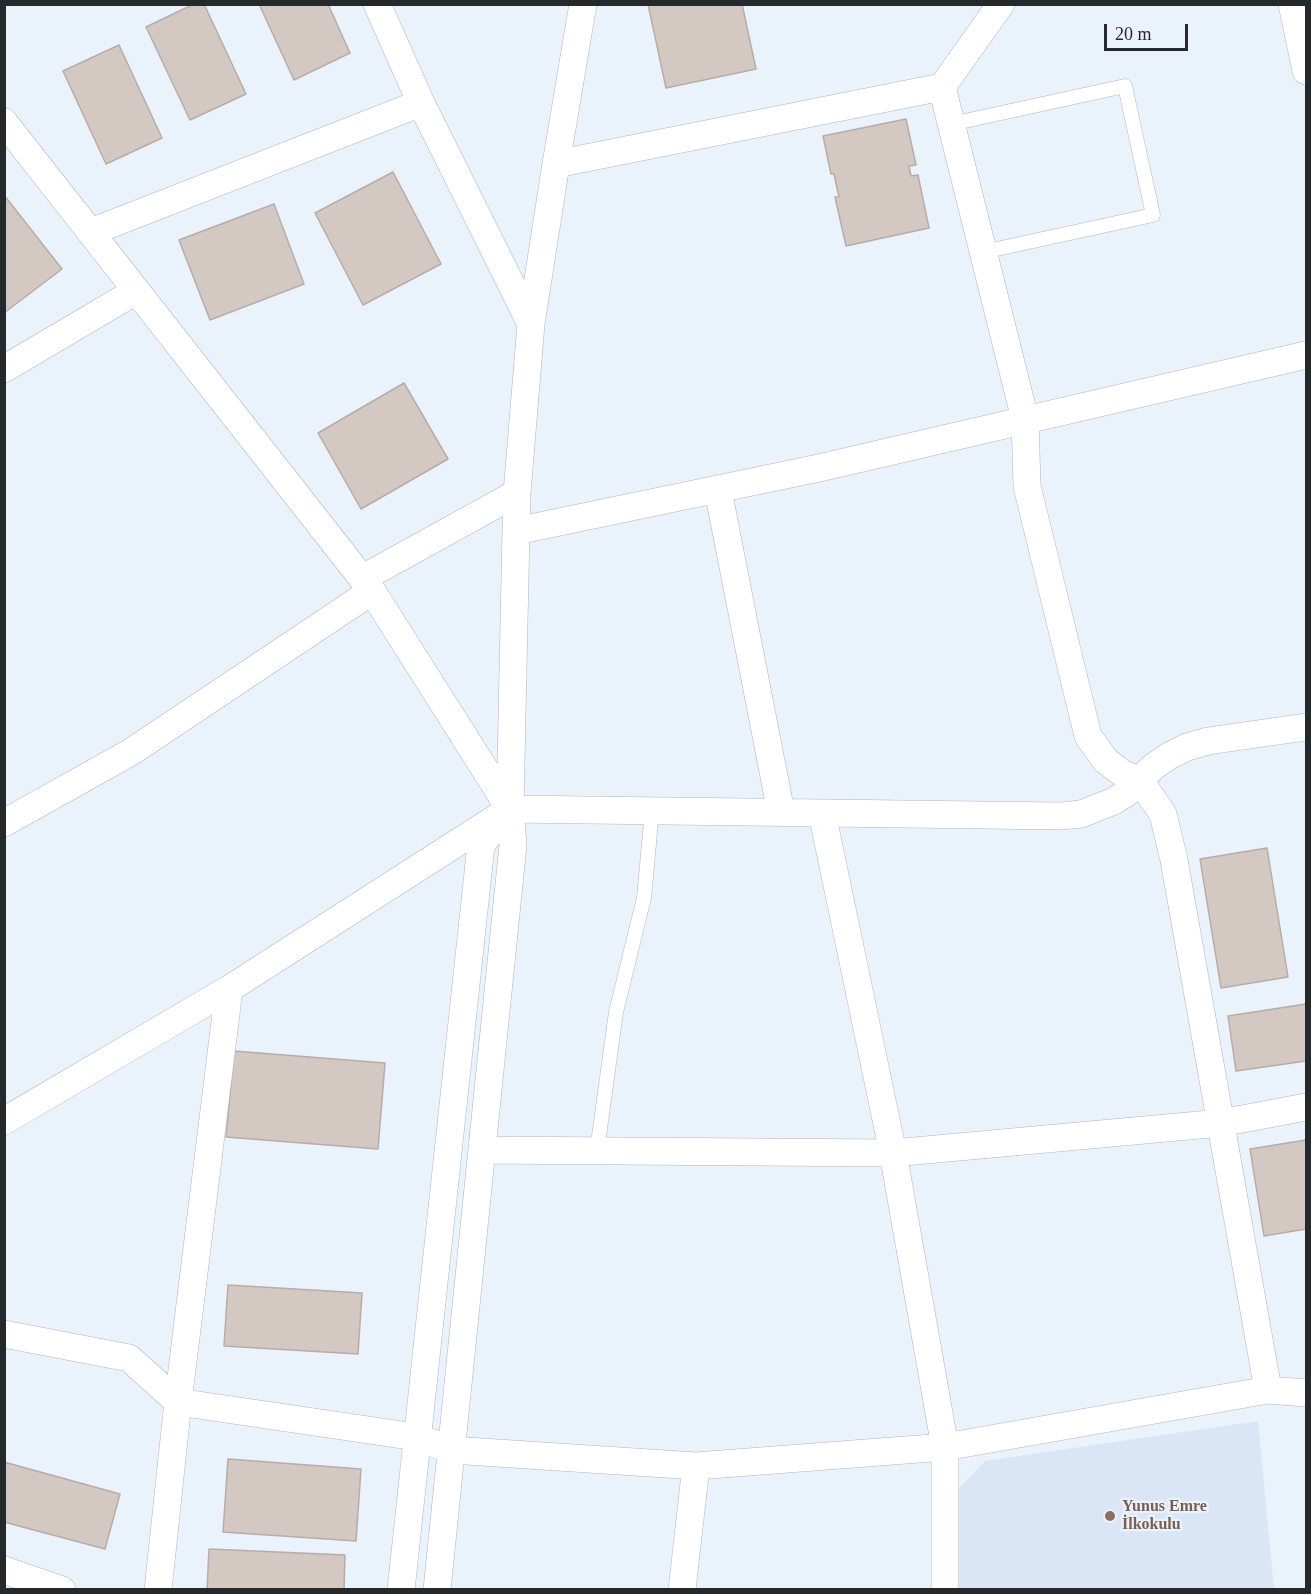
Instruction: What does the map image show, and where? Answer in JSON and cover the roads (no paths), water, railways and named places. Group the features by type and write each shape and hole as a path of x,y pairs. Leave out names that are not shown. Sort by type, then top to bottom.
{"street":[{"path":"377,4 421,103 531,324"},
{"path":"437,1590 513,844 510,809 517,493 531,324 584,4"},
{"path":"556,165 942,87 1001,4"},
{"path":"1292,4 1306,71"},
{"path":"942,87 1025,419 1027,486 1088,736 1106,761 1122,773 1140,781 1163,814 1174,860 1268,1390"},
{"path":"90,232 421,103"},
{"path":"4,122 367,584 510,809"},
{"path":"4,369 136,291"},
{"path":"516,531 718,490 1306,355"},
{"path":"718,490 781,812"},
{"path":"4,823 131,752 367,584 517,493"},
{"path":"4,1121 230,989 510,809 1071,815 1099,809 1114,801 1140,781 1153,767 1187,747 1208,741 1306,727"},
{"path":"401,1590 482,845 510,809"},
{"path":"822,813 893,1153 945,1447 945,1590"},
{"path":"158,1590 178,1402 230,989"},
{"path":"483,1150 893,1153 1221,1123 1306,1107"},
{"path":"4,1334 129,1358 178,1402 416,1437 451,1450 696,1466 945,1447 1268,1390 1306,1393"},
{"path":"682,1590 696,1466"},
{"path":"4,1570 62,1590"}],"lane":[{"path":"951,124 1125,86 1153,215 983,252"},
{"path":"597,1151 616,1012 644,898 652,811"}],"place":[{"name":"Yunus Emre İlkokulu","path":"1110,1516"}]}
